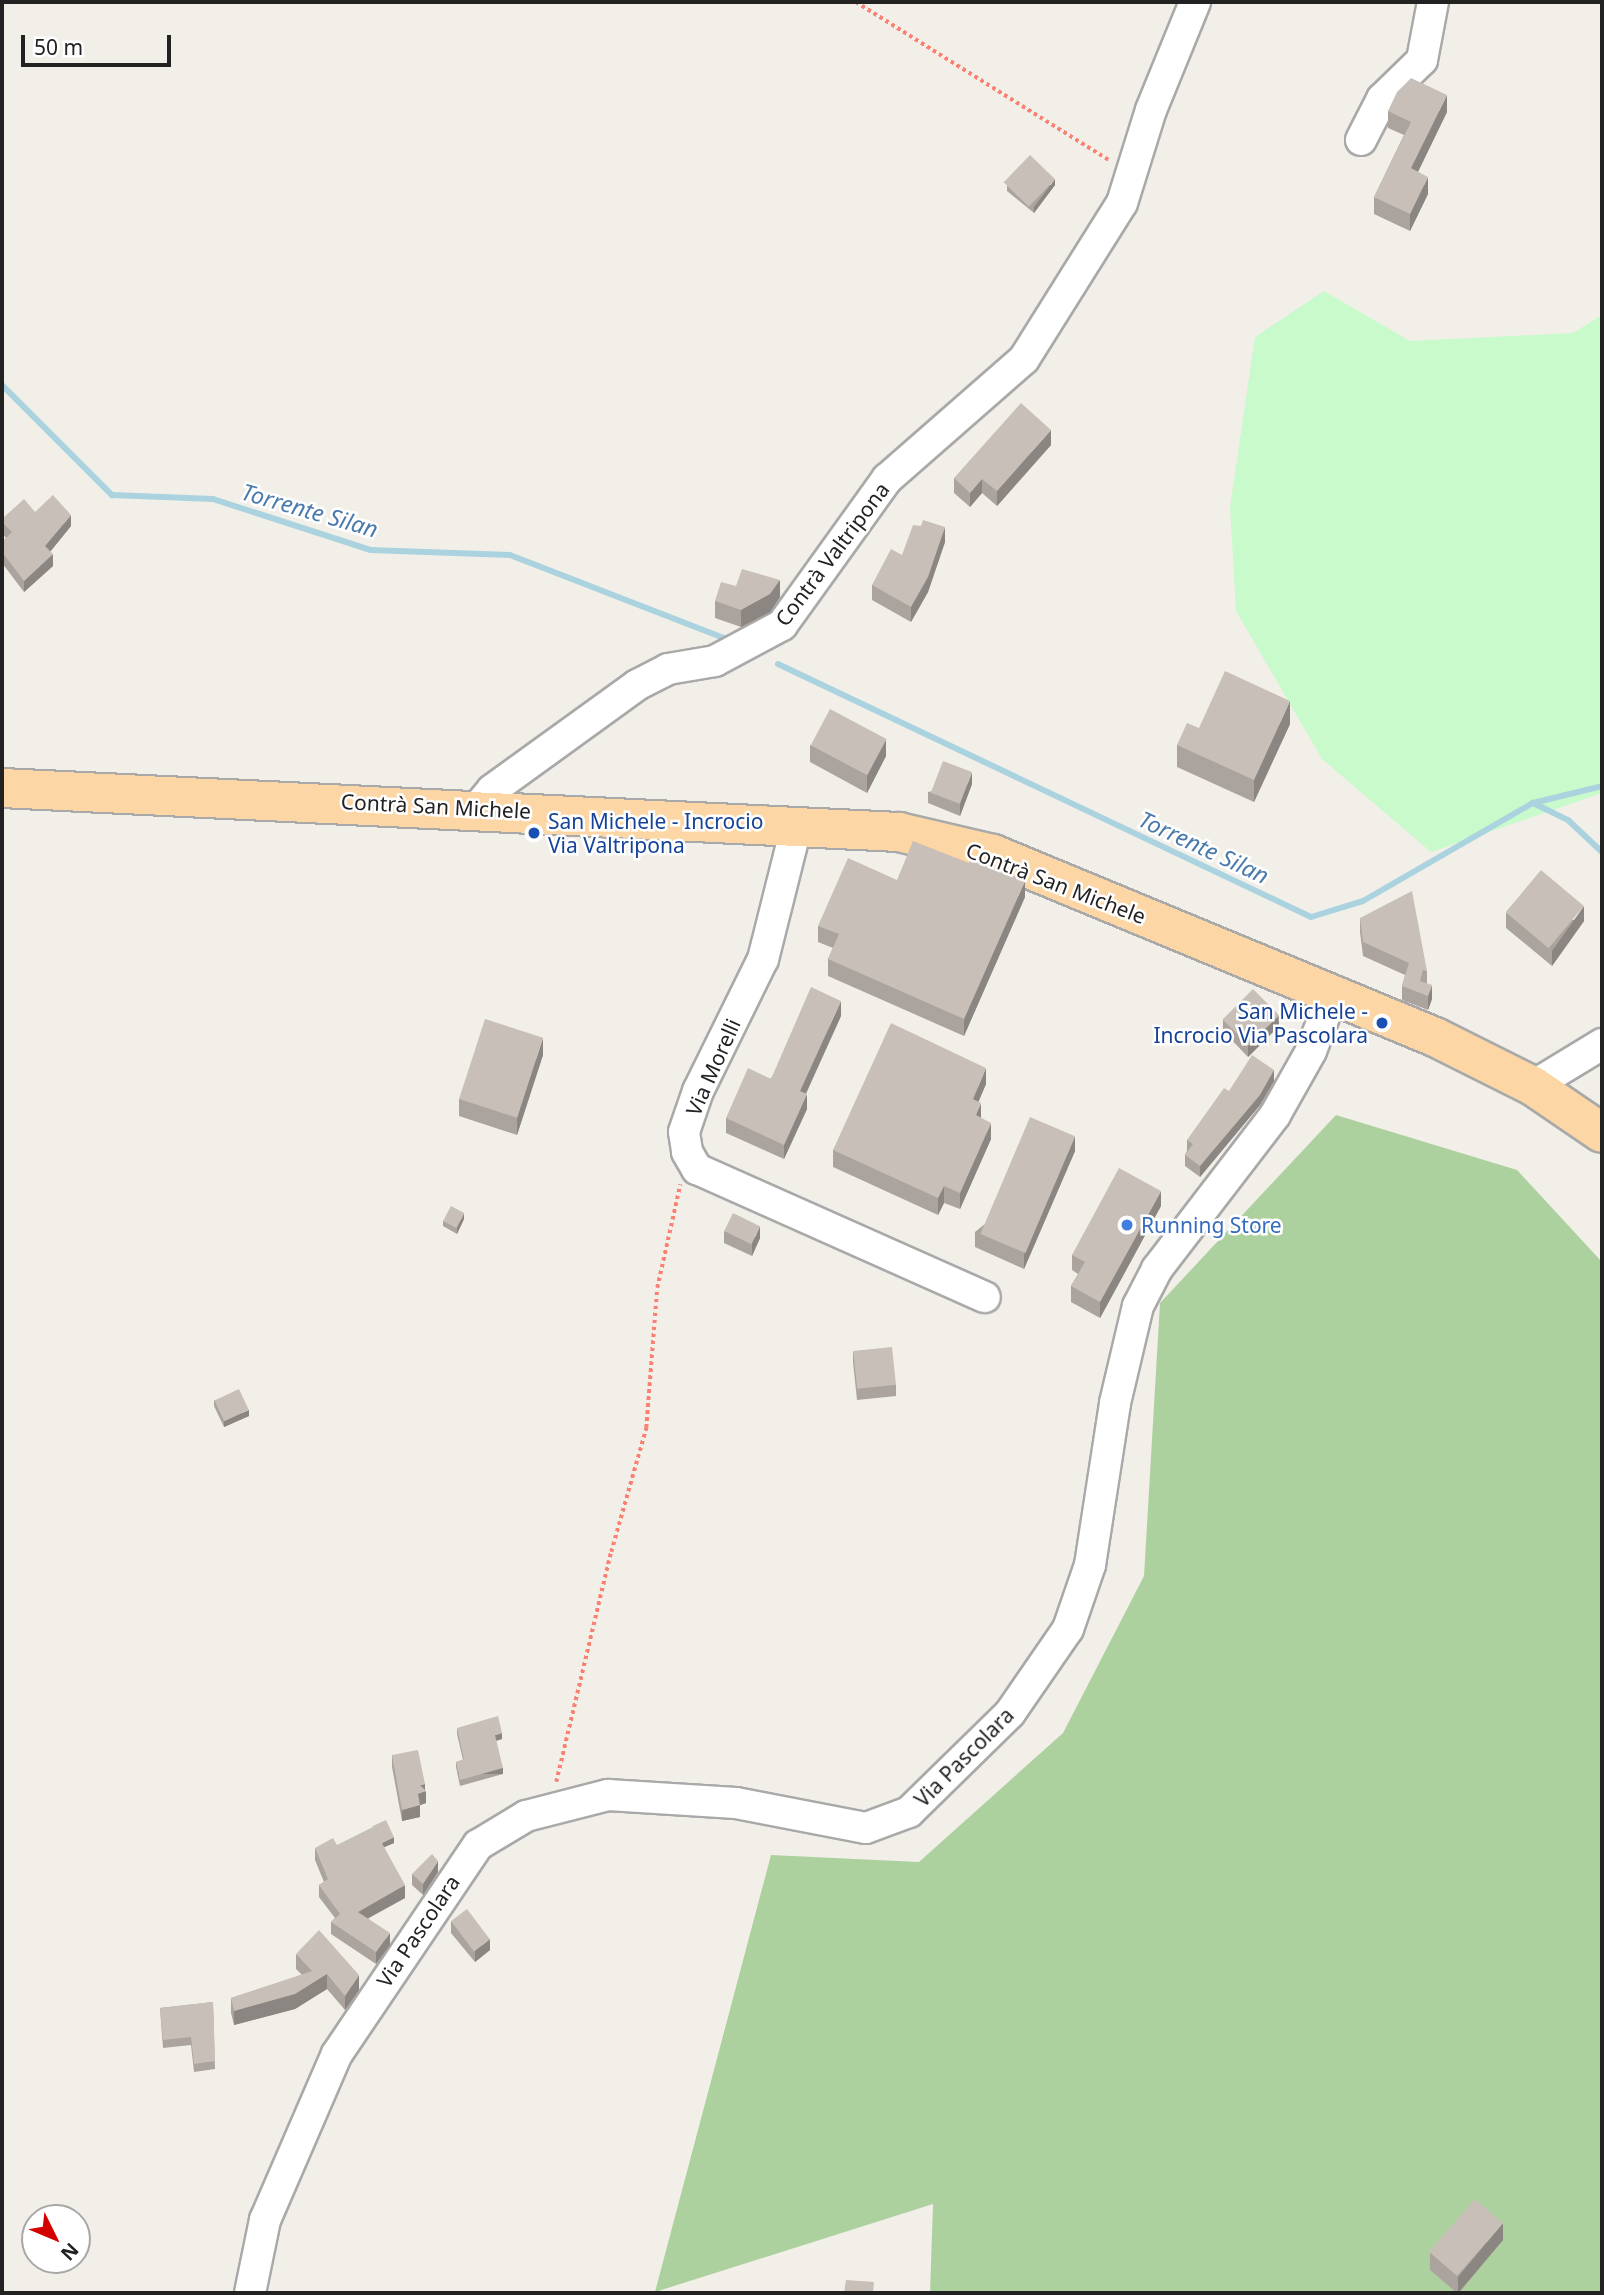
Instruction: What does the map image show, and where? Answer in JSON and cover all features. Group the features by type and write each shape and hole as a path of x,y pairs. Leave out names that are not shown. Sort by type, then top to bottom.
{"main road":[{"name":"Contrà San Michele","path":"2,788 477,808 797,824 899,832 992,854 1435,1037 1533,1086 1602,1133"}],"street":[{"name":"Contrà Valtripona","path":"477,808 492,790 637,685 668,669 715,661 782,625 887,479 1024,359 1122,203 1151,110 1195,2"},
{"path":"1361,140 1382,99 1422,60 1433,2"},
{"name":"Via Morelli","path":"687,1152 684,1132 698,1091 763,959 797,824"},
{"name":"Via Pascolara","path":"250,2293 265,2220 337,2054 478,1846 526,1816 608,1795 736,1803 866,1828 909,1812 1010,1713 1068,1629 1090,1565 1115,1403 1138,1306 1157,1269 1275,1115 1311,1051 1332,996"},
{"path":"1533,1086 1602,1044"},
{"path":"687,1152 697,1169 985,1297"}],"path":[{"path":"856,2 1131,175"},
{"path":"542,1812 569,1742 608,1564 646,1428 657,1288 687,1152"}],"green space":[{"path":"1324,291 1410,341 1573,333 1602,315 1602,793 1431,852 1322,759 1236,611 1230,507 1255,337"},
{"path":"1336,1115 1517,1170 1602,1262 1602,2288 1598,2293 930,2293 933,2204 655,2292 771,1855 919,1862 1063,1733 1144,1576 1160,1303"}],"building":[{"path":"1411,78 1447,95 1411,168 1428,177 1410,214 1374,197 1411,122 1388,111 1397,92"},
{"path":"1030,155 1055,179 1029,207 1004,182"},
{"path":"1021,403 1051,430 997,491 982,479 970,493 954,478"},
{"path":"53,495 71,515 45,546 53,554 24,581 2,552 2,542 12,532 2,519 24,499 35,512"},
{"path":"923,520 945,527 928,577 911,607 872,585 891,549 902,555 913,525 921,526"},
{"path":"742,569 780,580 770,594 741,610 715,601 721,582 736,586"},
{"path":"1225,671 1290,701 1254,780 1177,745 1187,723 1199,728"},
{"path":"830,709 887,739 867,775 811,745"},
{"path":"943,761 972,772 960,804 931,793"},
{"path":"913,841 969,863 972,857 1025,881 964,1019 828,959 839,934 818,926 848,858 897,880"},
{"path":"1541,870 1584,906 1549,948 1506,912"},
{"path":"1412,891 1427,971 1423,970 1420,981 1432,985 1428,996 1402,986 1409,963 1363,942 1360,918"},
{"path":"811,987 841,1001 800,1091 807,1094 784,1145 726,1118 748,1068 771,1079"},
{"path":"1253,989 1279,1015 1249,1046 1223,1019"},
{"path":"485,1019 543,1038 517,1118 459,1099"},
{"path":"891,1023 986,1068 973,1099 981,1103 976,1115 991,1123 960,1193 944,1186 938,1198 833,1150"},
{"path":"1252,1055 1274,1070 1260,1095 1200,1166 1185,1155 1193,1144 1187,1140 1224,1088 1229,1091"},
{"path":"1030,1117 1075,1136 1025,1253 980,1234"},
{"path":"1119,1168 1161,1191 1100,1302 1071,1286 1085,1262 1072,1255"},
{"path":"451,1206 464,1213 456,1228 443,1221"},
{"path":"733,1213 760,1226 751,1244 724,1231"},
{"path":"892,1347 896,1385 857,1389 853,1351"},
{"path":"239,1389 249,1410 224,1421 215,1400"},
{"path":"498,1716 502,1733 495,1735 503,1768 460,1780 456,1762 464,1759 457,1728"},
{"path":"418,1750 425,1784 420,1785 426,1791 418,1794 420,1805 402,1810 392,1755"},
{"path":"386,1820 394,1837 380,1844 372,1826"},
{"path":"373,1827 405,1885 358,1912 390,1933 376,1952 331,1922 340,1914 319,1885 328,1879 315,1848 333,1838 337,1845"},
{"path":"432,1854 438,1861 423,1884 412,1874"},
{"path":"467,1909 490,1939 474,1951 451,1921"},
{"path":"319,1930 359,1975 345,1996 327,1974 295,1994 234,2011 231,1998 312,1971 296,1954"},
{"path":"213,2002 215,2061 194,2064 191,2037 163,2040 160,2008"},
{"path":"1475,2199 1503,2223 1457,2276 1429,2252"},
{"path":"846,2280 874,2282 873,2293 844,2293"}],"waterway":[{"name":"Torrente Silan","path":"2,385 112,495 213,499 371,550 510,555 724,638"},
{"name":"Torrente Silan","path":"778,664 1311,917 1363,901 1533,803 1568,820 1602,852"},
{"path":"1533,803 1602,786"}],"place":[{"name":"San Michele - Incrocio Via Valtripona","path":"534,833"},
{"name":"San Michele - Incrocio Via Pascolara","path":"1382,1023"},
{"name":"Running Store","path":"1127,1225"}]}
